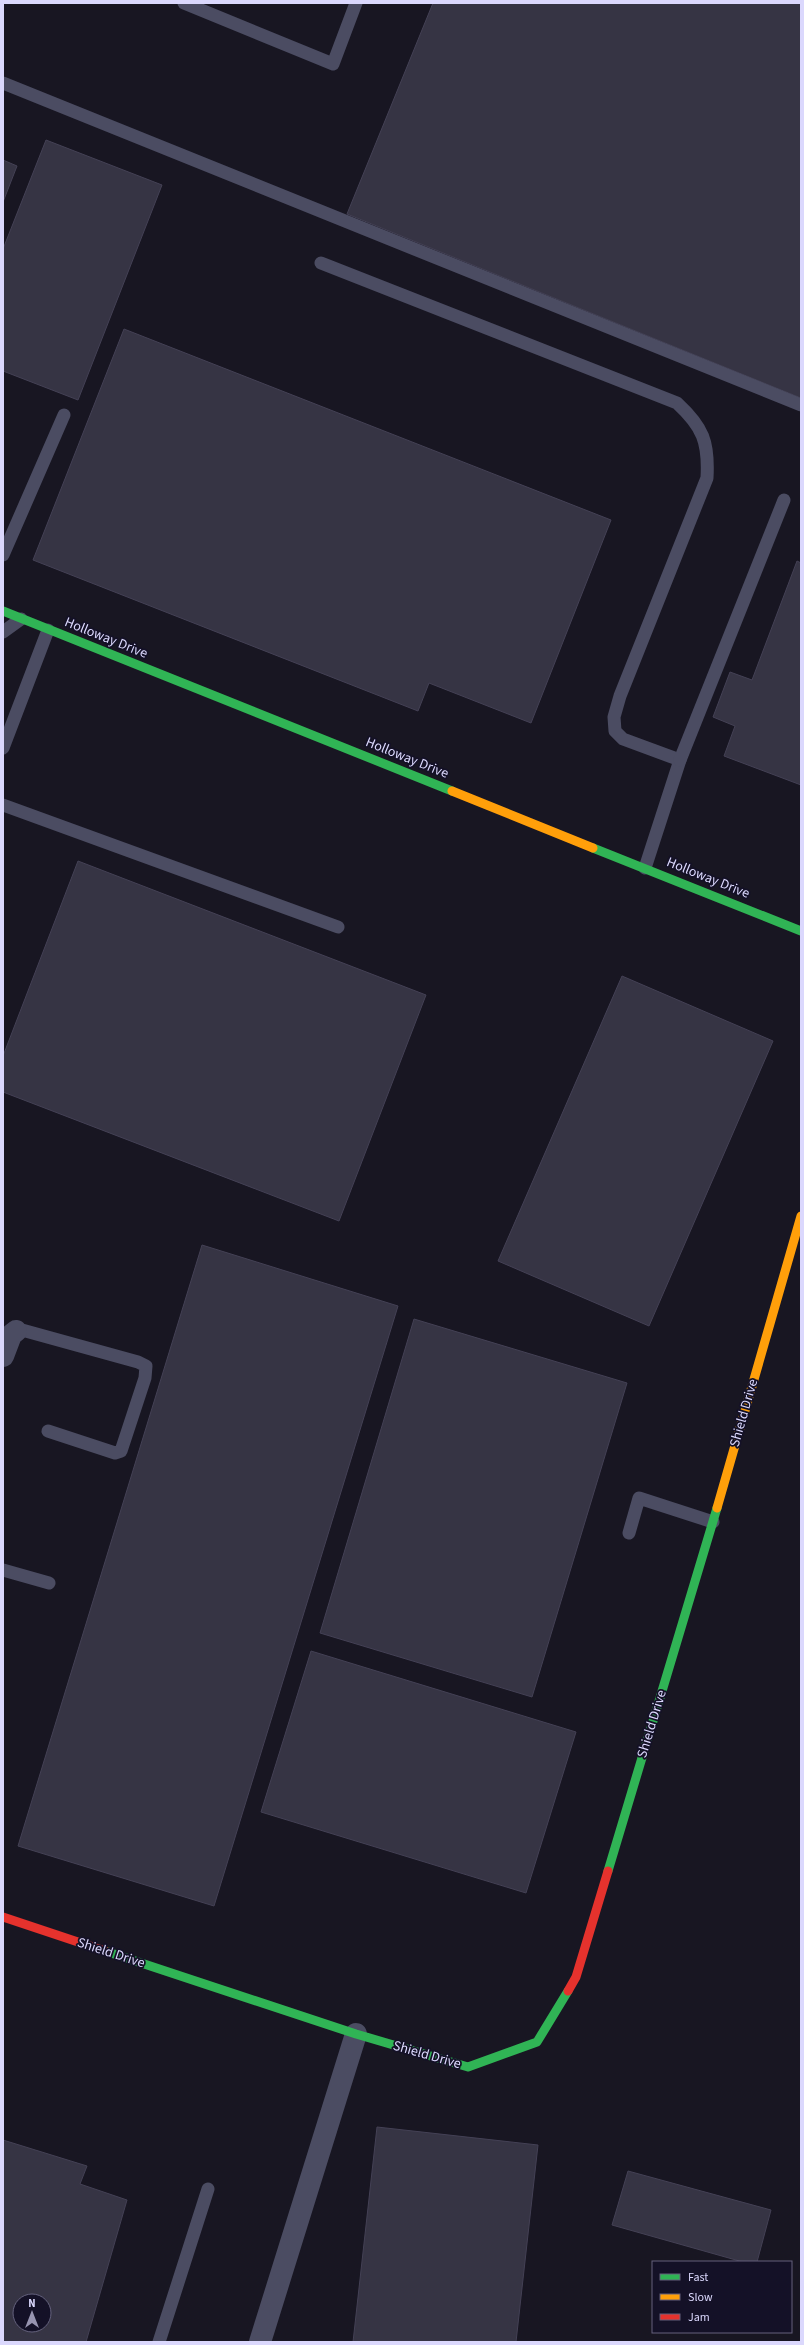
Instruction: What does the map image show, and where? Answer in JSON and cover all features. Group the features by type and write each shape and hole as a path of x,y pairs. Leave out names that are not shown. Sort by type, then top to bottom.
{"street":[{"name":"Holloway Drive","path":"3,611 801,931"},
{"name":"Shield Drive","path":"3,1917 356,2034 468,2067 537,2042 576,1977 713,1522 801,1216"},
{"path":"3,1356 11,1336 16,1331"},
{"path":"260,2342 356,2034"}],"lane":[{"path":"184,3 333,64 356,3"},
{"path":"3,83 801,405"},
{"path":"320,263 677,403 695,420 704,442 708,460 707,478 620,696 614,717 615,731 623,739 680,760"},
{"path":"3,555 64,415"},
{"path":"645,868 680,760 784,500"},
{"path":"3,632 20,619"},
{"path":"3,748 48,630"},
{"path":"3,805 338,927"},
{"path":"16,1331 22,1330 138,1362 146,1366 145,1378 121,1451 115,1453 48,1431"},
{"path":"629,1533 639,1498 713,1522"},
{"path":"3,1570 49,1583"},
{"path":"159,2342 208,2188"}],"building":[{"path":"433,3 801,3 801,398 347,214"},
{"path":"46,140 162,185 78,400 3,371 3,249"},
{"path":"3,160 17,166 3,202"},
{"path":"124,329 611,520 531,723 429,683 418,711 33,560"},
{"path":"797,561 801,563 801,785 724,756 735,726 713,717 730,672 752,680"},
{"path":"78,861 426,995 339,1221 3,1092 3,1056"},
{"path":"622,976 773,1041 649,1326 498,1261"},
{"path":"202,1245 398,1306 214,1906 18,1846"},
{"path":"414,1319 627,1383 532,1697 320,1633"},
{"path":"311,1651 576,1732 526,1893 261,1812"},
{"path":"377,2127 538,2145 516,2342 353,2342"},
{"path":"3,2140 87,2166 80,2184 127,2200 86,2342 3,2342"},
{"path":"628,2171 771,2210 757,2261 739,2261 612,2225"}],"traffic: fast":[{"path":"3,611 452,791"},
{"path":"593,848 801,931"},
{"path":"608,1871 717,1508"},
{"path":"105,1951 356,2034 468,2067 537,2042 568,1991"}],"traffic: slow":[{"path":"452,791 593,848"},
{"path":"717,1508 801,1216"}],"traffic: jam":[{"path":"568,1991 576,1977 608,1871"},
{"path":"3,1917 105,1951"}]}
